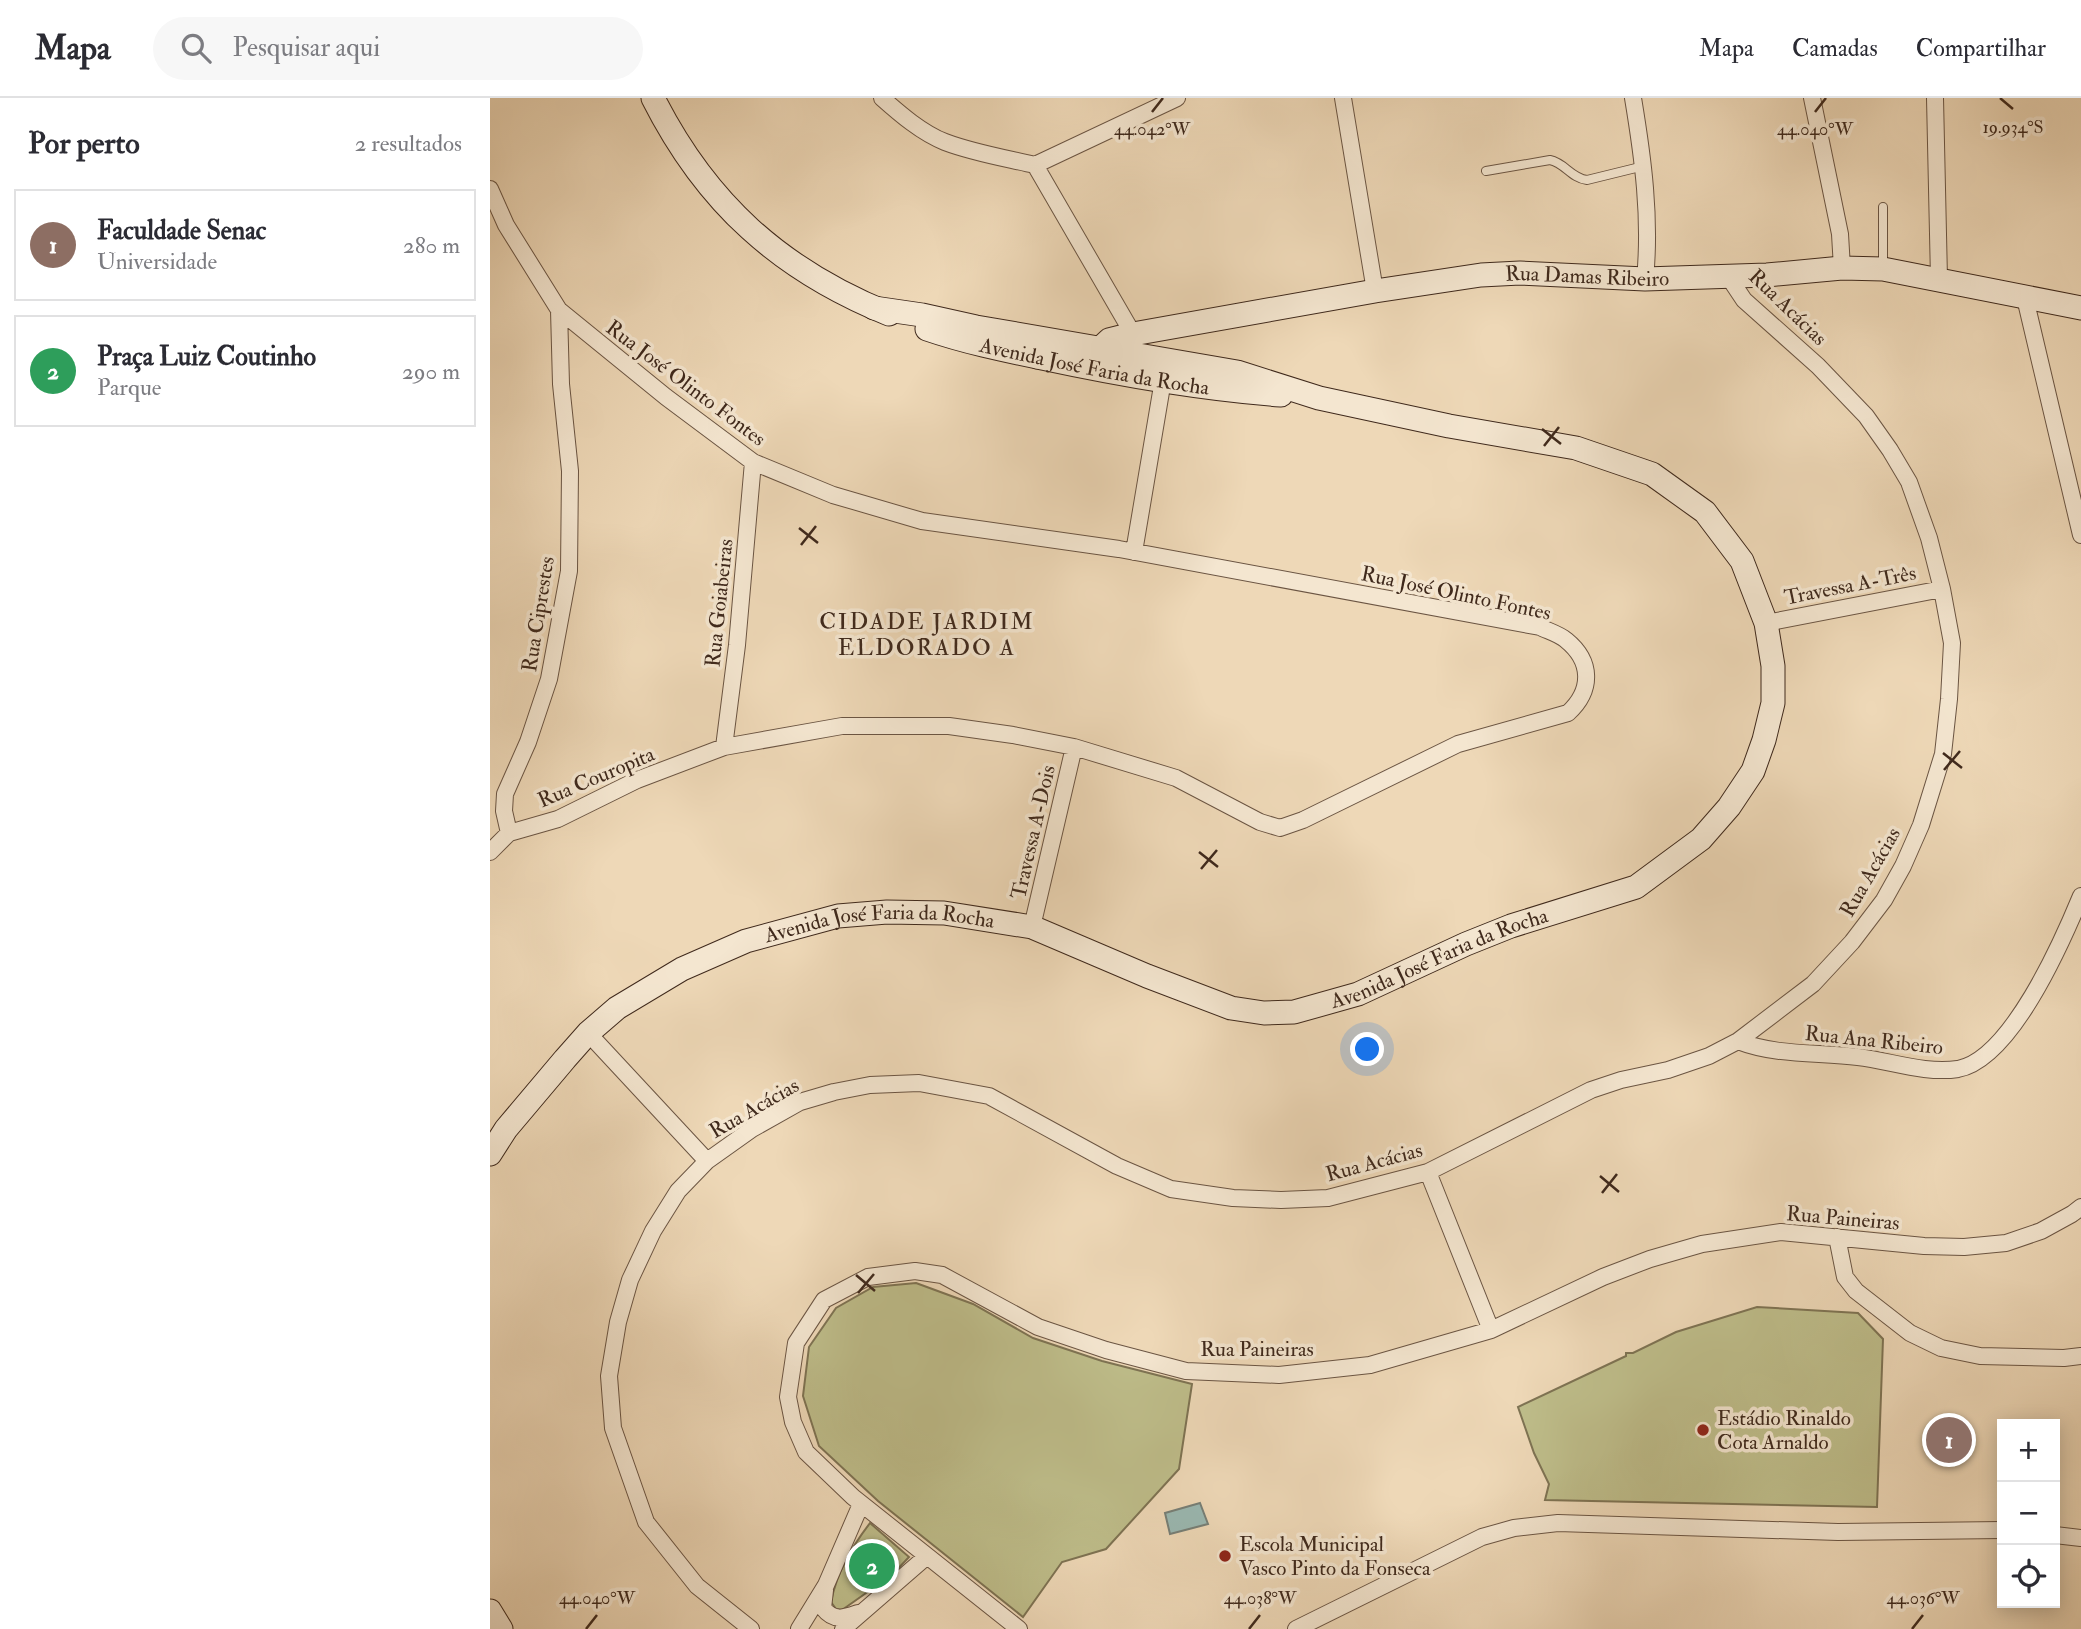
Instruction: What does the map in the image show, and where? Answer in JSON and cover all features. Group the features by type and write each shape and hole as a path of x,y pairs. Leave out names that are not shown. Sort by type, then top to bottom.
{"street":[{"name":"Avenida José Faria da Rocha","path":"653,98 692,166 729,211 767,245 824,284 874,308 922,328 969,343 1091,369 1224,391 1319,398"},
{"path":"882,98 902,115 943,141 1035,165 1147,104 1177,98"},
{"path":"1343,98 1375,291"},
{"path":"1633,98 1644,166 1647,255 1645,279"},
{"path":"1812,98 1840,234 1842,268"},
{"path":"1935,98 1939,279"},
{"path":"1035,165 1133,334"},
{"path":"490,189 506,225 559,310"},
{"path":"490,232 506,225"},
{"name":"Rua Damas Ribeiro","path":"1038,357 1084,359 1092,356 1109,340 1133,334 1375,291 1481,275 1520,273 1645,279 1842,268 1883,269 2081,308"},
{"name":"Rua Acácias","path":"751,1629 697,1586 646,1522 613,1428 609,1376 618,1322 630,1280 653,1231 678,1191 707,1161 752,1129 800,1102 834,1091 870,1085 919,1083 989,1096 1117,1166 1171,1189 1233,1198 1328,1198 1427,1172 1591,1090 1620,1080 1668,1070 1709,1056 1738,1041 1813,984 1852,942 1884,900 1921,825 1935,786 1942,754 1950,699 1952,643 1941,589 1928,538 1909,482 1891,450 1867,416 1818,366 1744,300 1728,276"},
{"path":"2025,298 2081,535"},
{"name":"Avenida José Faria da Rocha","path":"490,1154 506,1129 588,1033 617,1008 682,969 746,941 838,916 887,912 944,913 1032,927 1147,976 1231,1007 1264,1013 1294,1012 1358,993 1511,926 1636,887 1700,839 1729,807 1753,771 1773,703 1773,666 1766,623 1742,561 1705,512 1652,474 1576,448 1449,426 1319,398 1237,372 874,308"},
{"name":"Rua José Olinto Fontes","path":"559,310 753,463 833,495 922,521 1134,552 1540,627 1565,639 1584,661 1585,686 1579,702 1568,713 1458,744 1303,820 1280,828 1260,822 1176,778 1074,747 1013,735 949,726 842,726 724,747"},
{"name":"Rua Ciprestes","path":"509,833 504,811 505,794 528,742 549,679 569,571 570,471 561,384 559,310"},
{"path":"1134,552 1163,380 1170,373 1177,372 1237,372"},
{"name":"Rua Goiabeiras","path":"724,747 737,645 753,463"},
{"name":"Travessa A-Três","path":"1766,623 1941,589"},
{"name":"Rua Couropita","path":"490,852 509,833 558,819 636,780 724,747"},
{"name":"Travessa A-Dois","path":"1032,927 1074,747"},
{"name":"Rua Ana Ribeiro","path":"1738,1041 1776,1052 1859,1057 1938,1071 1961,1068 1979,1060 1994,1048 2018,1016 2060,946 2081,896"},
{"path":"588,1033 707,1161"},
{"path":"1427,1172 1492,1330"},
{"name":"Rua Paineiras","path":"1019,1629 861,1504 806,1452 793,1422 788,1396 796,1343 824,1300 867,1277 915,1271 942,1275 1038,1327 1106,1350 1186,1371 1279,1375 1370,1365 1492,1330 1604,1277 1650,1259 1702,1244 1781,1232 1924,1246 1964,1247 2006,1242 2041,1230 2081,1207"},
{"path":"1838,1237 1845,1277 1856,1292 1910,1333 1941,1348 1980,1356 2081,1356"},
{"path":"799,1629 826,1585 861,1504"},
{"path":"1296,1629 1482,1537 1514,1528 1558,1523 1838,1532 1997,1530"},
{"path":"2060,1536 2081,1538"},
{"path":"843,1629 926,1557"},
{"path":"826,1585 823,1608 827,1613 838,1619 864,1611"},
{"path":"490,1611 501,1629"}],"lane":[{"path":"1486,171 1550,160 1559,162 1580,180 1587,180 1644,166"},
{"path":"1883,207 1883,269"}],"shaded area":[{"path":"916,1283 973,1304 1033,1338 1102,1361 1192,1384 1179,1469 1106,1549 1062,1562 1023,1617 878,1501 819,1446 803,1396 809,1347 836,1308 873,1287"},
{"name":"Estádio Rinaldo Cota Arnaldo","path":"1757,1307 1858,1313 1883,1339 1877,1507 1545,1500 1549,1484 1534,1453 1518,1407 1626,1356 1626,1353 1633,1353 1676,1332"},
{"path":"870,1523 909,1557 893,1574 842,1610 836,1609 831,1602 841,1570"}],"water":[{"path":"1200,1503 1208,1524 1170,1534 1165,1513"}],"place":[{"name":"Estádio Rinaldo Cota Arnaldo","path":"1703,1430"},
{"name":"Faculdade Senac","path":"1949,1440"},
{"name":"Escola Municipal Vasco Pinto da Fonseca","path":"1225,1556"},
{"name":"Praça Luiz Coutinho","path":"872,1566"}],"district":[{"name":"CIDADE JARDIM ELDORADO A","path":"927,634"}]}
